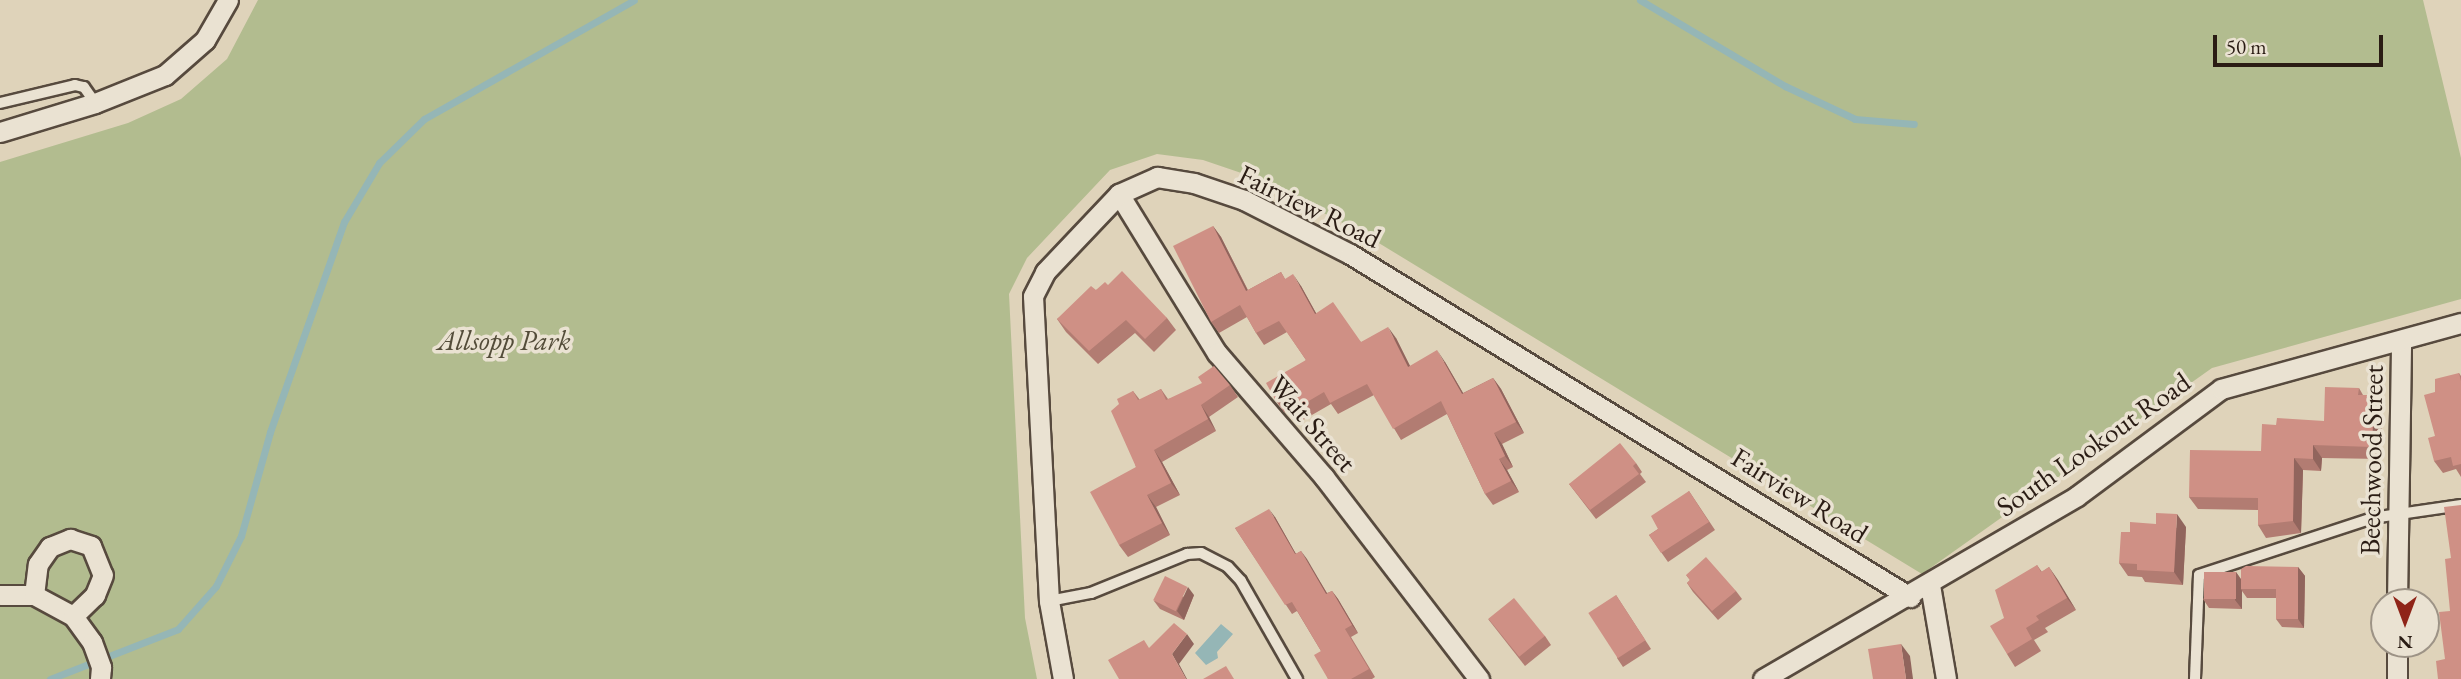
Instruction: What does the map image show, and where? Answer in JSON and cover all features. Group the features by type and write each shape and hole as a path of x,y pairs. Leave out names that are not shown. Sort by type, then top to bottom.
{"street":[{"path":"0,132 138,88 180,65 205,40 228,0"},
{"name":"Fairview Road","path":"1063,679 1049,601 1032,296 1045,272 1119,194 1146,179 1169,178 1268,211 1396,281 1910,597"},
{"name":"Wait Street","path":"1119,194 1217,353 1324,477 1479,679"},
{"name":"Beechwood Street","path":"2397,588 2401,340 2461,323"},
{"name":"South Lookout Road","path":"1763,679 1910,597 2077,496 2221,389 2401,340"},
{"path":"34,595 38,564 50,547 70,540 91,546 103,575 95,595 73,616"},
{"path":"1930,585 1946,679"},
{"path":"0,595 34,595 73,616 99,665"},
{"path":"2397,658 2397,679"}],"lane":[{"path":"0,103 75,85 84,87 95,103"},
{"path":"2195,679 2199,575 2397,513 2461,505"},
{"path":"1049,601 1091,593 1187,554 1214,557 1241,581 1297,679"}],"green space":[{"name":"Allsopp Park","path":"258,0 2423,0 2461,158 2461,299 2212,368 1922,574 1364,234 1256,178 1203,160 1157,154 1110,170 1027,258 1009,294 1025,618 1037,679 0,679 0,162 128,123 181,99 227,59"}],"water":[{"path":"1221,624 1233,634 1217,652 1218,658 1206,665 1195,653"}],"building":[{"path":"1213,226 1246,291 1281,272 1285,279 1293,274 1315,314 1333,302 1361,342 1388,327 1408,367 1437,350 1462,394 1493,378 1516,422 1494,433 1505,456 1499,459 1511,481 1485,494 1441,401 1393,429 1367,384 1330,403 1324,392 1290,412 1284,402 1276,401 1266,383 1306,360 1279,321 1256,333 1240,305 1211,322 1173,246"},
{"path":"1122,271 1167,318 1145,339 1126,320 1089,351 1057,319 1091,286 1096,290 1105,282 1108,285"},
{"path":"1214,366 1230,385 1201,405 1208,419 1154,450 1171,483 1147,495 1162,523 1119,545 1090,492 1136,467 1111,411 1119,404 1117,399 1133,391 1138,400 1161,389 1166,400 1202,383 1198,377"},
{"path":"2459,373 2461,464 2453,466 2451,457 2434,461 2428,438 2435,436 2424,395 2435,392 2435,379"},
{"path":"2325,387 2359,388 2358,395 2374,395 2372,447 2313,445 2313,459 2294,458 2293,521 2258,525 2258,498 2189,497 2190,450 2261,451 2262,424 2276,425 2277,418 2324,421"},
{"path":"1620,443 1636,463 1633,466 1639,474 1590,510 1569,484"},
{"path":"1689,491 1709,522 1661,553 1649,535 1658,529 1651,516"},
{"path":"2461,505 2461,679 2438,679 2436,661 2445,659 2440,612 2450,611 2445,559 2451,558 2444,507"},
{"path":"1269,509 1295,554 1301,551 1326,594 1332,591 1352,625 1345,629 1369,669 1351,679 1328,679 1314,655 1321,651 1292,602 1285,605 1235,528"},
{"path":"2156,513 2177,514 2174,572 2137,570 2137,564 2119,563 2121,532 2130,532 2130,522 2156,524"},
{"path":"1706,557 1736,591 1712,611 1687,583 1690,580 1686,575"},
{"path":"2037,565 2041,572 2049,567 2067,598 2036,616 2039,620 2026,628 2032,639 2007,654 1990,626 2004,618 1995,590"},
{"path":"2246,566 2298,567 2298,619 2276,619 2276,589 2241,589 2241,569"},
{"path":"2204,572 2236,572 2236,599 2204,599"},
{"path":"1165,576 1187,587 1176,611 1153,600"},
{"path":"1616,595 1645,640 1618,658 1588,613"},
{"path":"1514,598 1545,636 1519,657 1488,619"},
{"path":"1174,623 1187,634 1172,654 1186,679 1119,679 1108,660 1144,640 1149,648"},
{"path":"1901,644 1906,679 1873,679 1868,649"},
{"path":"1226,666 1234,679 1203,679"}],"waterway":[{"path":"50,679 178,629 216,586 241,536 270,432 344,222 379,163 424,119 634,0"},
{"path":"1640,0 1785,86 1855,119 1914,124"}]}
